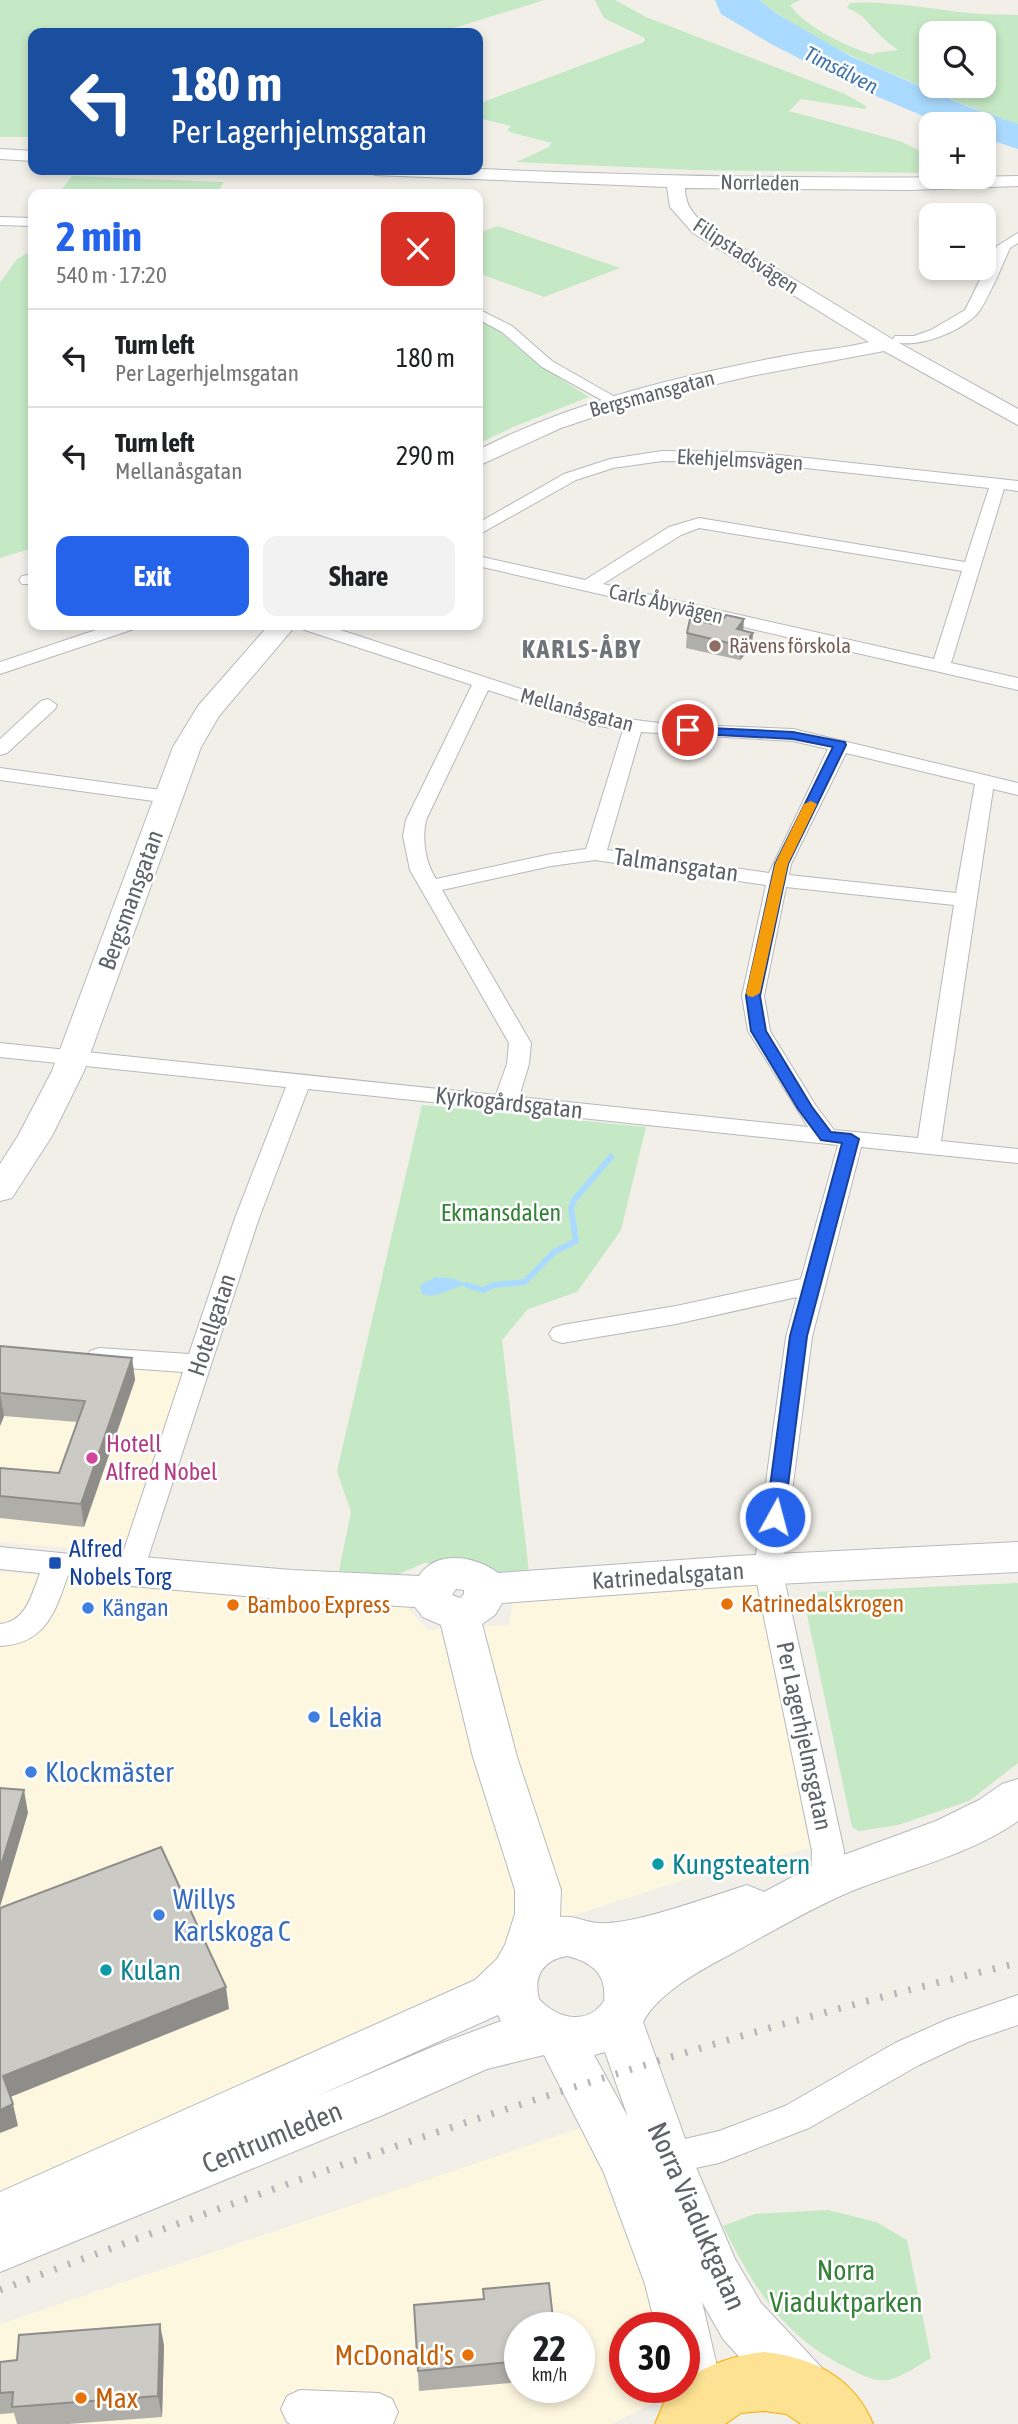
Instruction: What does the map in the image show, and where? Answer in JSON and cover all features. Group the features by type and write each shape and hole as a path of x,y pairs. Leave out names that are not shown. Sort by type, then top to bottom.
{"highway":[{"path":"686,2416 718,2391 736,2383 758,2380 785,2383 837,2415"}],"street":[{"path":"0,155 28,156"},
{"name":"Norrleden","path":"483,174 919,183"},
{"name":"Filipstadsvägen","path":"681,180 676,184 677,202 687,219 695,226 1018,418"},
{"name":"Norrleden","path":"996,180 1018,181"},
{"path":"0,221 28,222"},
{"name":"Bergsmansgatan","path":"483,456 541,427 614,401 721,375 834,353 872,349 892,341 915,340 943,329 971,313 1004,246 1018,237"},
{"path":"483,316 508,329 547,363 614,401"},
{"name":"Filipstadsvägen","path":"892,341 1018,408"},
{"name":"Ekehjelmsvägen","path":"483,527 570,477 610,464 662,456 750,457 1018,486"},
{"path":"941,666 974,568 998,484"},
{"path":"588,586 675,531 699,523 974,568"},
{"name":"Carls Åbyvägen","path":"483,562 1018,684"},
{"path":"6,661 111,630"},
{"name":"Bergsmansgatan","path":"0,1190 35,1136 74,1057 197,728 279,630"},
{"name":"Mellanåsgatan","path":"323,630 578,714 633,727 793,735 1018,789"},
{"path":"484,682 416,820 413,836 415,855 430,887 461,936 520,1043 517,1064 505,1103"},
{"path":"0,749 48,705"},
{"path":"595,854 633,727"},
{"path":"839,1138 806,1109 770,1052 759,1031 753,996 781,864 840,745"},
{"path":"0,774 169,797"},
{"path":"929,1147 985,780"},
{"name":"Talmansgatan","path":"430,887 551,860 595,854 776,880 965,900"},
{"name":"Kyrkogårdsgatan","path":"0,1050 1018,1156"},
{"name":"Hotellgatan","path":"131,1571 247,1218 300,1081"},
{"name":"Per Lagerhjelmsgatan","path":"827,1881 828,1851 768,1569 799,1336 839,1138"},
{"path":"562,1334 676,1315 810,1286"},
{"path":"80,1356 200,1364"},
{"name":"Katrinedalsgatan","path":"131,1571 459,1598 768,1569 1018,1557"},
{"path":"0,1558 131,1571"},
{"path":"0,1635 12,1636 23,1632 33,1622 58,1564"},
{"path":"459,1598 463,1638 495,1756 538,1890 538,1914 512,1988 516,2004 524,2018 553,2036 588,2038 623,2012 657,1975 682,1957 827,1881"},
{"path":"520,1964 535,1946 554,1939 567,1936 594,1941 632,1939 827,1881 952,1834 995,1813 1018,1797"},
{"path":"538,1890 594,1941 620,1960 631,1982 623,2012"},
{"name":"Centrumleden","path":"0,2248 51,2210 352,2056 492,1995 520,1964"},
{"path":"647,2162 719,2147 797,2117 907,2054 958,2031 1018,2010"},
{"name":"Norra Viaduktgatan","path":"623,2012 647,2162 679,2312"},
{"name":"Norra Viaduktgatan","path":"553,2036 647,2162 733,2307 758,2340 837,2415"},
{"name":"Centrumleden","path":"0,2217 51,2210 402,2084 515,2037 553,2036"},
{"path":"300,2409 379,2412"}],"shaded area":[{"path":"0,1356 173,1369 181,1375 183,1382 134,1530 125,1544 114,1552 0,1542"},
{"path":"0,1572 403,1603 428,1630 509,1625 513,1602 758,1582 810,1848 700,1875 521,1932 486,1980 0,2201"},
{"path":"586,2126 667,2312 609,2312 609,2403 655,2403 611,2424 0,2424 0,2324"}],"green space":[{"path":"0,0 544,0 454,28 28,28 28,137 0,137"},
{"path":"595,0 615,0 646,17 845,94 866,106 865,109 801,99 789,111 900,141 919,150 919,173 694,170 516,162 552,143 513,133 507,130 511,126 483,119 483,102 644,42 645,38 604,18"},
{"path":"759,0 800,0 790,5 806,21 852,47 874,55 898,50 861,16 847,8 850,3 1018,15 1018,124 996,116 996,112 984,112 948,98 996,98 996,21 919,21 919,85 830,45"},
{"path":"72,176 224,182 219,189 62,189"},
{"path":"498,226 620,268 544,297 483,275 483,231"},
{"path":"28,253 28,550 0,558 0,283 17,259"},
{"path":"483,322 493,326 538,364 589,397 483,442"},
{"name":"Ekmansdalen","path":"422,1105 646,1127 621,1230 577,1292 528,1309 502,1340 529,1572 494,1573 473,1563 424,1563 396,1575 339,1571 351,1512 337,1471"},
{"path":"1018,1583 1018,1763 969,1801 898,1825 859,1831 852,1827 804,1600 815,1592"},
{"name":"Norra Viaduktparken","path":"828,2210 876,2222 907,2240 931,2358 899,2376 888,2380 867,2377 825,2356 805,2341 788,2326 759,2290 723,2226 755,2214"}],"water":[{"name":"Timsälven","path":"715,0 759,0 777,14 850,56 919,86 919,98 947,98 983,112 919,112 919,114 857,88 773,45 721,14"},
{"path":"996,116 1018,124 1018,149 996,142"},
{"path":"436,1277 456,1279 467,1285 434,1295 422,1294 420,1285"}],"building":[{"path":"726,615 744,619 737,629 753,633 741,646 687,633 690,619 712,624 718,617 724,618"},
{"path":"0,1346 132,1358 81,1504 0,1496 0,1468 59,1473 85,1401 0,1393"},
{"path":"0,1788 24,1790 0,1869"},
{"name":"Kulan","path":"161,1847 226,1987 3,2076 13,2104 0,2110 0,1908"},
{"path":"549,2283 552,2312 504,2312 504,2363 418,2371 414,2305 484,2299 483,2289"},
{"name":"Max","path":"160,2324 158,2396 12,2407 13,2392 0,2393 0,2362 17,2360 19,2335"}],"waterway":[{"path":"467,1285 483,1290 494,1285 525,1282 554,1252 576,1241 571,1208 574,1200 611,1157"}],"railway":[{"path":"0,2290 251,2197 631,2069 888,1995 1018,1963"}],"slow traffic":[{"path":"753,993 776,880 781,864 811,804"}],"place":[{"name":"Rävens förskola","path":"715,646"},
{"name":"Hotell Alfred Nobel","path":"92,1458"},
{"name":"Alfred Nobels Torg","path":"55,1563"},
{"name":"Katrinedalskrogen","path":"727,1604"},
{"name":"Bamboo Express","path":"233,1605"},
{"name":"Kängan","path":"88,1608"},
{"name":"Lekia","path":"314,1717"},
{"name":"Klockmäster","path":"31,1772"},
{"name":"Kungsteatern","path":"658,1864"},
{"name":"Willys Karlskoga C","path":"159,1915"},
{"name":"Kulan","path":"106,1970"},
{"name":"McDonald's","path":"468,2355"},
{"name":"Max","path":"81,2398"}],"district":[{"name":"KARLS-ÅBY","path":"582,649"}],"route":[{"path":"688,730 793,735 840,745 781,864 753,996 759,1031 806,1109 827,1136 851,1139 810,1286 799,1336 775,1517"}]}
